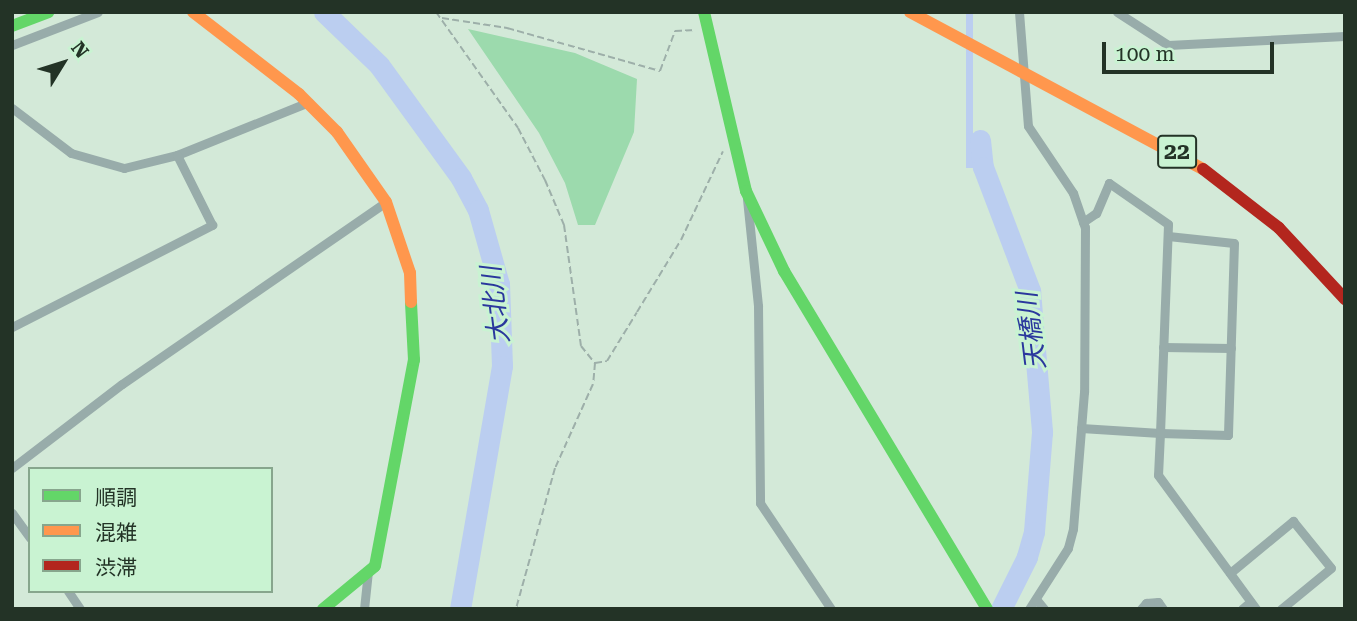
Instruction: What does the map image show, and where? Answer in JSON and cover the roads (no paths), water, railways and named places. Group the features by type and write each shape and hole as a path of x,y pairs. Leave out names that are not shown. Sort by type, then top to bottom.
{"main road":[{"path":"12,26 48,12"},
{"path":"193,12 309,102 349,148 386,202 410,273 414,360 379,550 368,573 323,609"},
{"path":"704,12 746,191 784,271 985,606"},
{"name":"22","path":"910,12 1166,144 1224,183 1279,228 1345,299"}],"street":[{"path":"12,45 97,12"},
{"path":"1019,12 1021,70 1028,126 1073,193 1083,222 1081,428 1068,548 1029,609"},
{"path":"1117,12 1168,45 1345,36"},
{"path":"12,108 71,153 108,166 139,167 177,155 309,102"},
{"path":"12,327 212,225 177,155"},
{"path":"1083,222 1096,213 1109,183 1168,224 1158,475 1253,605 1242,609"},
{"path":"746,191 758,306 760,503 831,609"},
{"path":"12,468 122,384 386,202"},
{"path":"1081,428 1228,435 1234,243 1168,236"},
{"path":"1163,347 1231,348"},
{"path":"12,513 28,535"},
{"path":"1230,573 1293,521 1331,568 1281,609"},
{"path":"364,609 368,573"},
{"path":"69,593 80,609"},
{"path":"1036,599 1044,609"},
{"path":"1141,609 1146,603 1158,602 1163,609"}],"water":[{"path":"319,12 329,12 365,44 360,48"},
{"path":"966,12 973,12 973,168 966,168"}],"waterway":[{"name":"大北川","path":"324,12 379,65 461,178 478,210 499,284 502,366 460,609"},
{"name":"天橋川","path":"980,140 983,167 1030,291 1042,432 1034,532 1027,557 1001,609"}]}
